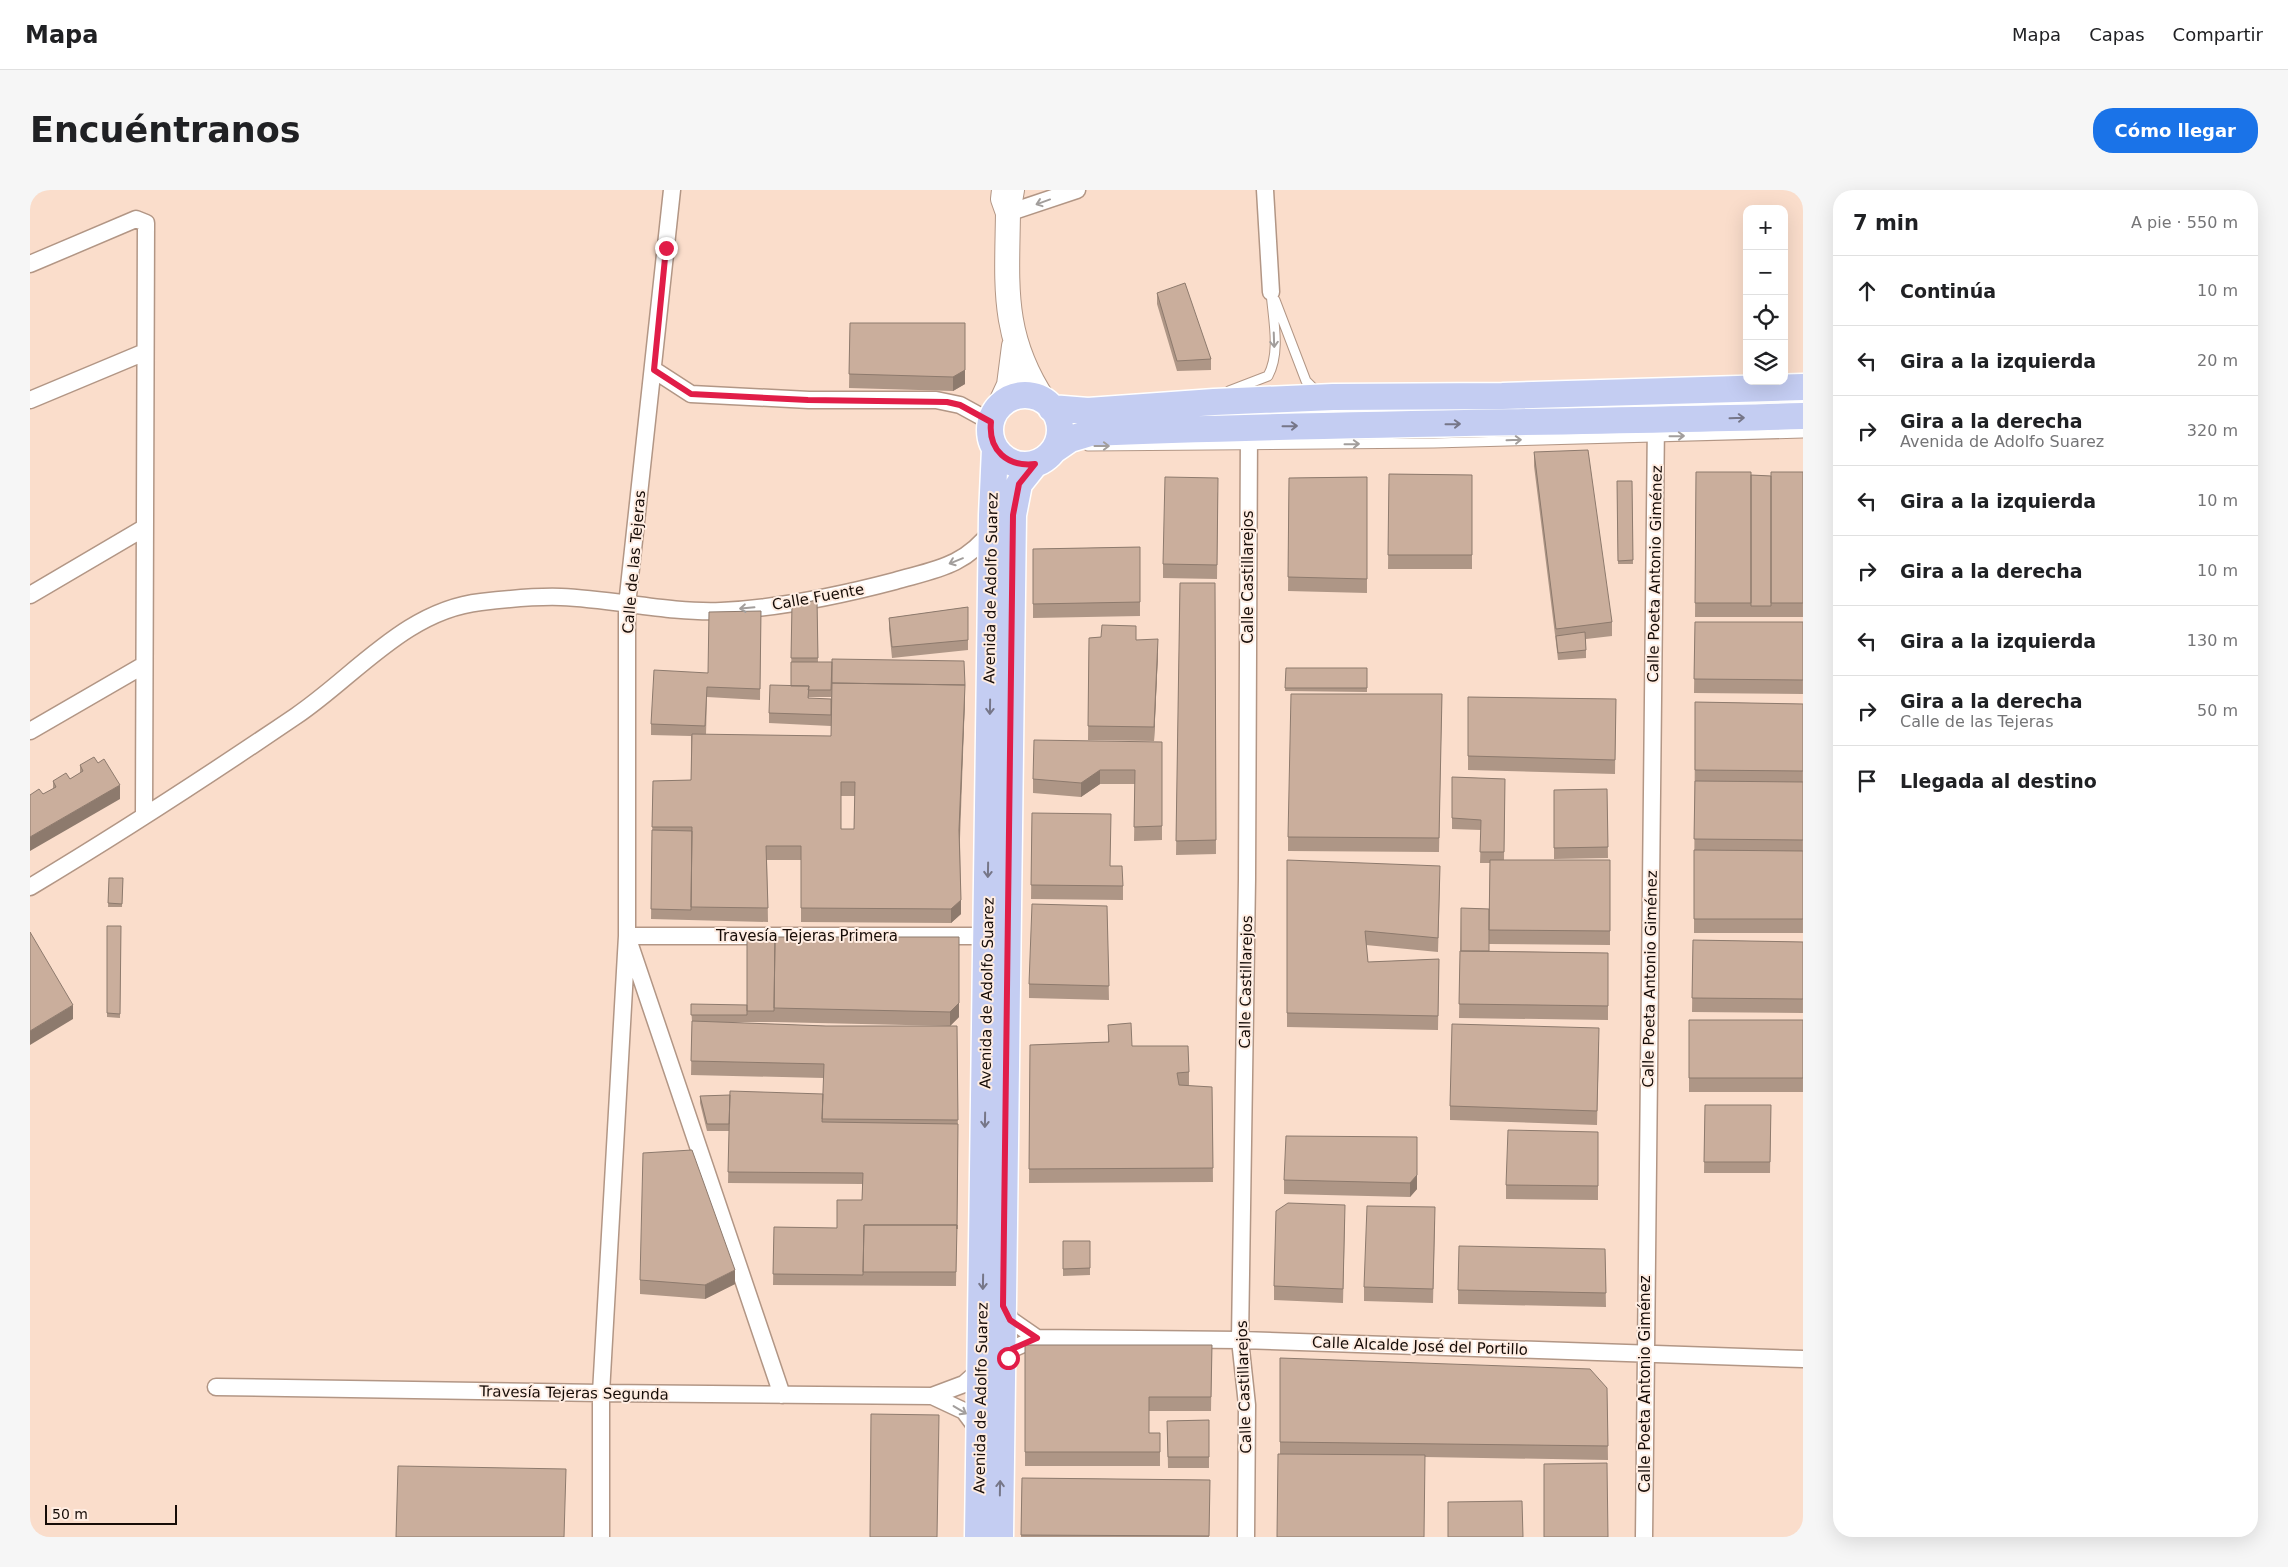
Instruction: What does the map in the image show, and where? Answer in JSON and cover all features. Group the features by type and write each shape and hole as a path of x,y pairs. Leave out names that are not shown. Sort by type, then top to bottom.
{"main road":[{"path":"1008,198 1007,291 1013,337 1012,374 994,416 990,431 995,449 1012,463 1044,457 1070,439 1082,434 1247,427 1660,415 1803,416"},
{"path":"1013,337 1026,372 1059,424 1060,433 1044,457"},
{"path":"994,416 1013,398 1034,397 1048,405 1088,411 1205,408 1333,397 1502,396 1803,387"},
{"name":"Avenida de Adolfo Suarez","path":"995,449 992,530 987,936 992,1374 1000,1537"},
{"name":"Avenida de Adolfo Suarez","path":"978,1537 979,1432 992,1374 1003,1306 1013,515 1019,484 1044,457"}],"street":[{"name":"Calle de las Tejeras","path":"601,1537 601,1393 626,936 627,605 654,370 672,190"},
{"path":"1008,198 1077,190"},
{"path":"1265,190 1271,292"},
{"path":"30,264 136,219 146,223 144,816"},
{"path":"30,400 145,352"},
{"path":"654,370 691,394 808,400 936,400 960,405 994,416"},
{"name":"Calle Poeta Antonio Giménez","path":"1644,1537 1645,1354 1660,415"},
{"name":"Calle Castillarejos","path":"1246,1537 1246,1405 1240,1340 1247,879 1247,427"},
{"path":"30,595 144,528"},
{"name":"Calle Fuente","path":"30,887 144,816 299,714 402,633 438,613 478,602 561,597 627,605 719,611 783,605 847,594 934,570 966,557 981,545 992,530"},
{"path":"30,731 144,665"},
{"path":"626,936 782,1395"},
{"name":"Travesía Tejeras Primera","path":"626,936 987,936"},
{"path":"1003,1306 1010,1320 1037,1338"},
{"path":"932,1396 992,1374 1012,1349 1037,1338"},
{"name":"Calle Alcalde José del Portillo","path":"1037,1338 1240,1340 1803,1359"},
{"name":"Travesía Tejeras Segunda","path":"216,1386 601,1393 932,1396"},
{"path":"932,1396 964,1411 979,1432"}],"lane":[{"path":"1271,292 1306,381 1312,389 1333,397"},
{"path":"1205,408 1268,376 1274,360 1271,292"},
{"path":"1277,409 1475,404 1502,396 1534,403 1631,402"},
{"path":"1660,415 1803,396"},
{"path":"1660,415 1803,433"}],"building":[{"path":"1185,283 1211,359 1177,361 1157,293"},
{"path":"850,323 965,323 965,370 953,377 849,374"},
{"path":"1588,450 1612,622 1556,629 1534,452"},
{"path":"1696,472 1751,472 1751,603 1695,603"},
{"path":"1771,472 1803,472 1803,603 1771,603"},
{"path":"1389,474 1472,475 1472,555 1388,555"},
{"path":"1751,475 1771,476 1771,606 1751,606"},
{"path":"1165,477 1218,478 1217,565 1163,564"},
{"path":"1367,477 1367,579 1288,577 1289,478"},
{"path":"1617,481 1632,481 1633,560 1618,561"},
{"path":"1140,547 1140,602 1033,604 1033,549"},
{"path":"1180,583 1215,583 1216,840 1176,841"},
{"path":"817,600 818,658 791,658 792,605"},
{"path":"968,607 968,640 892,647 889,618"},
{"path":"761,611 760,689 707,687 705,726 651,724 654,670 708,673 709,612"},
{"path":"1695,622 1803,622 1803,680 1694,679"},
{"path":"1102,625 1136,626 1136,640 1158,639 1154,727 1088,726 1089,638 1101,637"},
{"path":"1585,632 1586,650 1558,653 1556,636"},
{"path":"832,659 964,661 965,685 832,683"},
{"path":"791,662 832,662 831,690 808,690 809,686 791,686"},
{"path":"1286,668 1367,668 1367,688 1285,688"},
{"path":"832,683 965,685 959,830 961,900 951,909 801,908 801,846 766,846 768,908 691,907 692,827 652,827 653,781 691,780 692,734 831,736","holes":["841,782 855,782 854,829 841,829"]},
{"path":"770,685 809,686 808,698 831,699 831,715 769,713"},
{"path":"1291,694 1442,694 1439,838 1288,837"},
{"path":"1468,697 1616,699 1615,760 1468,756"},
{"path":"1695,702 1803,704 1803,771 1695,770"},
{"path":"1034,740 1162,742 1162,826 1134,827 1135,770 1100,770 1081,783 1033,779"},
{"path":"94,757 98,763 104,759 120,785 30,837 30,795 39,789 43,794 56,787 53,781 66,773 70,779 83,771 80,765"},
{"path":"1452,777 1505,779 1504,852 1480,852 1481,820 1452,818"},
{"path":"1695,781 1803,782 1803,840 1694,839"},
{"path":"1607,789 1608,847 1554,848 1554,790"},
{"path":"1032,813 1111,814 1110,866 1122,866 1123,886 1031,885"},
{"path":"652,830 692,831 691,910 651,909"},
{"path":"1694,850 1803,851 1803,919 1694,919"},
{"path":"1287,860 1440,866 1438,938 1365,931 1368,962 1439,959 1438,1016 1287,1013"},
{"path":"1490,860 1610,860 1610,931 1489,930"},
{"path":"109,878 123,878 122,904 108,903"},
{"path":"1032,904 1107,906 1109,986 1029,984"},
{"path":"1461,908 1489,909 1489,951 1461,951"},
{"path":"107,926 121,926 120,1014 107,1013"},
{"path":"30,932 73,1005 30,1031"},
{"path":"775,937 959,937 959,1003 950,1012 774,1008"},
{"path":"747,939 775,940 774,1011 747,1011"},
{"path":"1693,940 1803,942 1803,999 1692,998"},
{"path":"1460,951 1608,953 1608,1006 1459,1004"},
{"path":"691,1004 747,1005 747,1015 691,1015"},
{"path":"1689,1020 1803,1020 1803,1078 1689,1078"},
{"path":"692,1021 826,1026 957,1026 958,1120 822,1119 824,1064 691,1061"},
{"path":"1131,1023 1132,1046 1188,1046 1189,1072 1177,1073 1179,1085 1212,1087 1213,1168 1029,1169 1030,1045 1109,1042 1108,1025"},
{"path":"1452,1024 1599,1028 1597,1111 1450,1106"},
{"path":"730,1091 823,1094 822,1122 958,1124 957,1229 957,1225 864,1225 863,1275 773,1274 774,1227 837,1228 837,1200 862,1200 863,1173 728,1172"},
{"path":"730,1095 729,1124 707,1124 700,1096"},
{"path":"1705,1105 1771,1105 1770,1162 1704,1162"},
{"path":"1508,1130 1598,1132 1598,1186 1506,1185"},
{"path":"1286,1136 1417,1137 1417,1175 1410,1183 1284,1180"},
{"path":"692,1150 735,1270 705,1285 640,1280 643,1153"},
{"path":"1288,1203 1345,1205 1343,1289 1274,1286 1276,1211"},
{"path":"1367,1206 1435,1207 1433,1289 1364,1287"},
{"path":"864,1225 957,1225 956,1272 863,1272"},
{"path":"1063,1241 1090,1241 1090,1268 1063,1269"},
{"path":"1459,1246 1605,1249 1606,1293 1458,1290"},
{"path":"1025,1345 1212,1345 1211,1397 1149,1397 1149,1433 1160,1433 1160,1452 1025,1452"},
{"path":"1280,1358 1590,1369 1607,1388 1608,1446 1280,1442"},
{"path":"871,1414 939,1415 937,1537 870,1537"},
{"path":"1209,1420 1209,1457 1168,1457 1167,1421"},
{"path":"1278,1454 1425,1455 1424,1537 1277,1537"},
{"path":"1607,1463 1608,1537 1544,1537 1544,1464"},
{"path":"398,1466 566,1469 564,1537 396,1537"},
{"path":"1022,1478 1210,1480 1209,1536 1021,1535"},
{"path":"1522,1501 1523,1537 1448,1537 1448,1502"}],"route":[{"path":"666,248 654,370 691,394 808,400 936,400 947,402 960,405 991,422 990,431 995,449 1003,457 1012,463 1035,464 1019,484 1013,515 1003,1306 1010,1320 1037,1338 1024,1342 1012,1349 1008,1358"}]}
